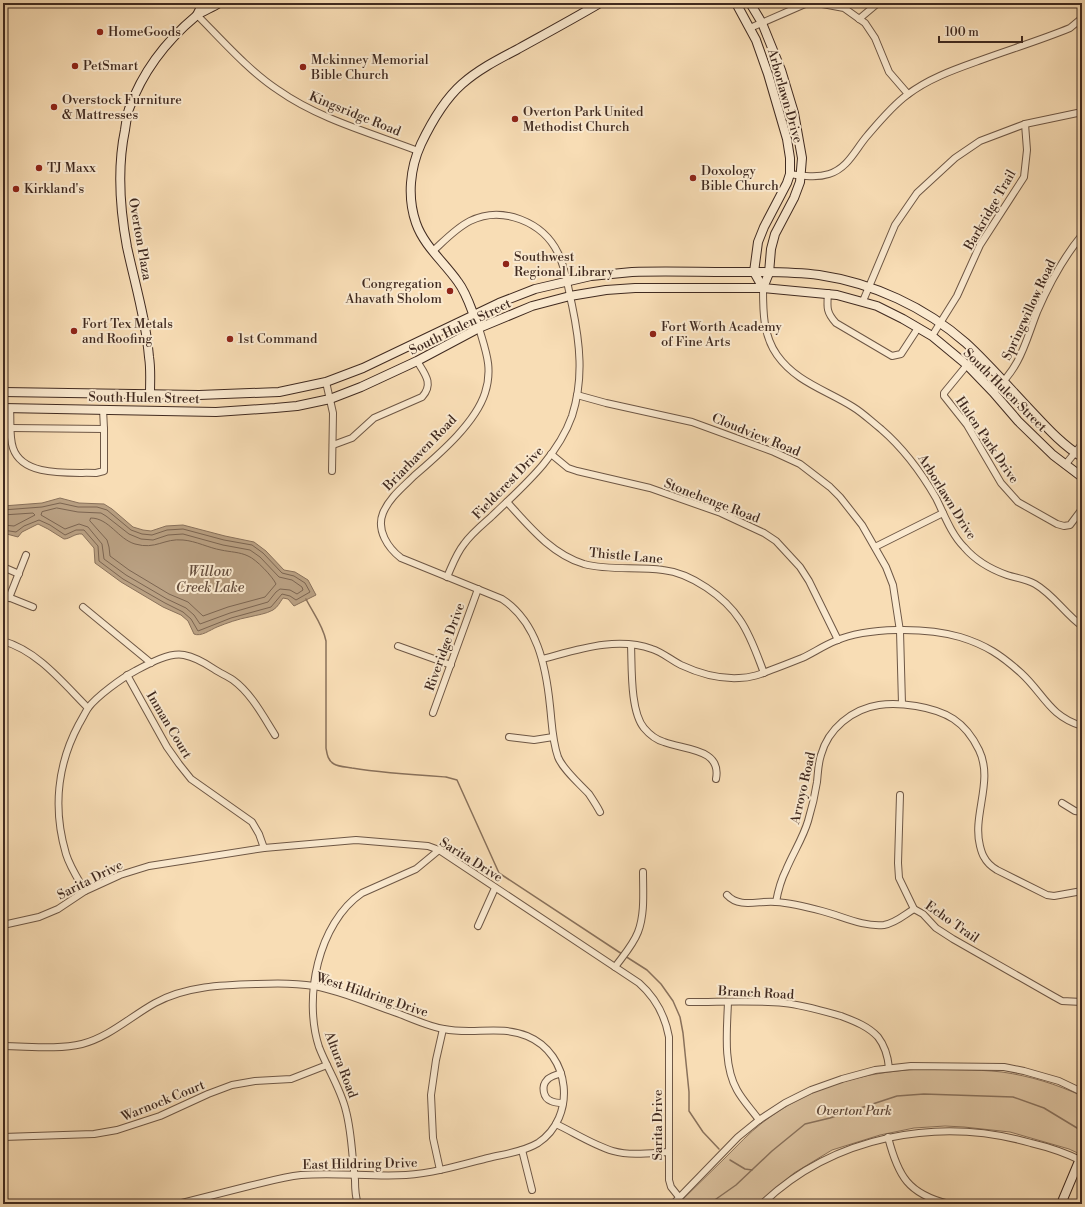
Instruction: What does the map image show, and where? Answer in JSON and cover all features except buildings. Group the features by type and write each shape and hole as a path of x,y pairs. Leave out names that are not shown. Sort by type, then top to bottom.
{"main road":[{"name":"Overton Plaza","path":"198,15 203,3"},
{"name":"Overton Plaza","path":"150,394 150,360 122,217 120,172 122,142 128,110 143,77 160,53 198,15 219,3"},
{"name":"Briarhaven Road","path":"479,328 467,297 458,282 424,239 416,224 411,203 411,176 418,151 430,126 449,98 461,85 486,66 600,3"},
{"name":"Arborlawn Drive","path":"736,3 756,40 768,74 782,117 790,158 790,174 758,242 754,272 763,288"},
{"name":"Arborlawn Drive","path":"750,3 762,23 781,70 794,113 802,158 802,175 794,198 775,234 771,249 769,273 763,288"},
{"name":"South Hulen Street","path":"3,392 150,394 279,392 326,382 363,368 473,315 535,289 567,281 606,274 632,272 754,272 820,276 844,280 906,302 940,324 969,346 1043,423 1079,455"},
{"name":"South Hulen Street","path":"6,408 103,409 147,412 216,412 297,406 330,399 361,387 417,361 479,328 532,306 570,296 606,290 635,288 763,288 828,293 864,301 904,319 932,336 967,365 1018,421 1066,465 1082,477"},
{"path":"1062,1204 1081,1158"}],"street":[{"path":"750,28 805,4 812,3"},
{"path":"817,3 844,8 865,23 870,29 889,72 908,94"},
{"path":"859,19 878,3"},
{"name":"Kingsridge Road","path":"198,15 247,64 278,91 325,117 418,151"},
{"path":"790,174 810,176 828,174 846,164 866,136 897,103 908,94 957,68 1070,28 1082,18"},
{"path":"864,301 895,225 917,193 955,158 974,145 992,136 1025,124 1082,112"},
{"name":"Barkridge Trail","path":"932,336 957,296 980,245 1024,177 1027,150 1025,124"},
{"name":"Fieldcrest Drive","path":"433,251 456,230 471,221 487,216 509,216 532,224 547,236 561,259 578,334 580,355 580,376 577,395 563,436 551,454 529,481 464,544 453,562 447,577"},
{"name":"Springwillow Road","path":"993,392 1004,382 1023,352 1038,312 1058,268 1082,235"},
{"name":"Arborlawn Drive","path":"763,288 763,310 766,332 772,348 788,368 799,377 854,408 886,433 914,464 932,492 962,546 973,556 991,568 1006,575 1027,580 1047,592 1082,626"},
{"path":"828,293 827,308 829,316 836,322 892,356 901,354 918,328"},
{"name":"Briarhaven Road","path":"479,328 489,362 488,382 480,405 446,448 400,490 386,508 382,521 384,539 393,552 401,558 502,599 517,610 532,632 542,659 550,699 553,737 559,759 590,796 600,812"},
{"path":"333,445 352,438 374,418 422,397 427,391 428,384 426,376 417,361"},
{"name":"Hulen Park Drive","path":"967,365 944,393 944,396 967,425 1001,483 1018,502 1050,522 1056,524 1064,526 1070,525 1082,509"},
{"path":"326,382 333,413 332,471"},
{"name":"Cloudview Road","path":"577,395 692,422 774,452 800,464 817,476 840,498 862,525 886,567 893,585 900,631 902,704"},
{"path":"6,408 11,428 13,449 22,462 32,468 46,471 96,473 104,471 103,409"},
{"path":"11,428 104,429"},
{"path":"1066,465 1079,455 1082,444"},
{"name":"Stonehenge Road","path":"551,454 568,468 650,488 721,513 764,533 776,541 800,567 809,581 838,640"},
{"name":"Thistle Lane","path":"507,502 542,540 563,555 584,564 607,568 663,570 675,572 706,588 724,600 740,620 764,673"},
{"path":"875,548 943,513"},
{"path":"26,555 19,574 6,596 33,607"},
{"path":"3,567 19,574"},
{"name":"Riveridge Drive","path":"433,713 478,589"},
{"path":"83,607 151,663"},
{"path":"542,659 597,646 611,644 631,645 653,649 695,671 738,678 764,673 803,658 838,640 852,635 868,632 929,631 944,633 995,651 1022,674 1049,705 1061,716 1070,722 1082,726"},
{"path":"3,641 19,647 37,658 88,708"},
{"path":"631,645 634,706 638,718 644,728 662,742 704,753 710,757 717,768 716,779"},
{"path":"398,646 451,665"},
{"path":"86,891 73,870 67,855 58,818 59,782 62,767 75,732 88,708 101,696 127,675 151,663 172,656 183,655 204,663 233,680 244,690 256,705 275,735"},
{"name":"Inman Court","path":"127,675 167,747 179,764 191,779 252,822 259,834 264,848"},
{"name":"Arroyo Road","path":"776,902 786,870 809,818 815,794 820,756 829,735 836,727 847,719 865,709 880,705 902,704 930,708 943,712 957,720 974,740 980,752 984,773 978,819 978,838 983,856 990,865 1047,895 1054,896 1082,892"},
{"path":"509,737 534,740 553,737"},
{"name":"Echo Trail","path":"900,795 899,878 914,909 923,914 936,928 953,939 1053,996 1062,1000 1082,1002"},
{"path":"1062,803 1075,811 1082,812"},
{"name":"Sarita Drive","path":"3,925 39,917 58,909 86,891 134,870 175,862 264,848 356,840 428,846 439,850 638,983 650,994 659,1007 667,1028 669,1046 670,1184 673,1191 679,1197"},
{"name":"Altura Road","path":"358,1204 346,1110 319,1046 313,1010 314,986 318,962 323,944 331,928 356,898 362,893 416,869 439,850"},
{"path":"615,967 638,933 642,919 643,872"},
{"path":"478,926 495,888"},
{"path":"727,895 731,899 743,903 776,902 821,910 865,924 884,925 895,922 914,909"},
{"name":"West Hildring Drive","path":"3,1046 58,1046 82,1044 109,1033 155,1003 196,988 258,984 314,986 356,998 443,1029 510,1031 527,1035 548,1050 555,1059 561,1073 565,1096 560,1117 556,1124"},
{"name":"Branch Road","path":"689,1002 785,1003 826,1012 858,1023 872,1032 883,1046 890,1068"},
{"path":"728,1002 727,1037 729,1065 737,1089 759,1120"},
{"path":"440,1170 433,1138 431,1095 436,1060 443,1029"},
{"name":"Warnock Court","path":"3,1137 94,1134 117,1130 160,1116 208,1094 232,1085 255,1081 290,1079 327,1066"},
{"path":"673,1204 738,1137 759,1120 785,1103 828,1083 874,1070 910,1066 1004,1067 1059,1081 1082,1092"},
{"path":"561,1073 554,1075 547,1080 544,1088 545,1096 550,1101 563,1103"},
{"path":"556,1124 600,1147 614,1151 637,1154 669,1152"},
{"name":"East Hildring Drive","path":"178,1204 273,1180 301,1175 406,1175 440,1170 522,1150 546,1136 556,1124"},
{"path":"762,1204 782,1187 812,1167 846,1151 888,1137 919,1132 947,1130 1012,1137 1081,1158"},
{"path":"888,1137 897,1166 904,1178 923,1195 949,1204"},
{"path":"522,1150 532,1190"}],"green space":[{"name":"Overton Park","path":"921,1069 982,1070 1002,1072 1043,1081 1082,1096 1082,1155 1069,1149 1010,1132 945,1126 914,1128 880,1135 832,1150 794,1173 757,1204 678,1204 762,1123 780,1110 798,1100 817,1091 857,1078"}],"water":[{"name":"Willow Creek Lake","path":"60,498 79,503 104,504 133,527 143,530 151,531 166,526 183,525 254,542 266,551 284,570 295,572 308,580 316,595 294,606 288,599 283,598 273,610 233,621 203,634 194,634 188,621 181,615 163,607 121,582 95,563 94,548 82,534 77,534 64,539 38,524 22,532 18,537 3,533 3,506 42,503"}],"waterway":[{"path":"306,599 320,624 326,641 326,748 330,761 343,767 387,773 446,777 457,780 499,873 622,954"},
{"path":"625,956 647,970 661,984 673,1001 680,1017 683,1033 689,1092 689,1111 703,1132 719,1149"},
{"path":"709,1204 736,1185 772,1151 805,1124 830,1118 897,1096 924,1094 1013,1097 1044,1108 1082,1131"},
{"path":"730,1160 745,1169 752,1170"}],"place":[{"name":"HomeGoods","path":"100,32"},
{"name":"PetSmart","path":"75,66"},
{"name":"Mckinney Memorial Bible Church","path":"303,67"},
{"name":"Overstock Furniture & Mattresses","path":"54,107"},
{"name":"Overton Park United Methodist Church","path":"515,119"},
{"name":"TJ Maxx","path":"39,168"},
{"name":"Doxology Bible Church","path":"693,178"},
{"name":"Kirkland's","path":"16,189"},
{"name":"Southwest Regional Library","path":"506,264"},
{"name":"Congregation Ahavath Sholom","path":"450,291"},
{"name":"Fort Tex Metals and Roofing","path":"74,331"},
{"name":"Fort Worth Academy of Fine Arts","path":"653,334"},
{"name":"1st Command","path":"230,339"}]}
